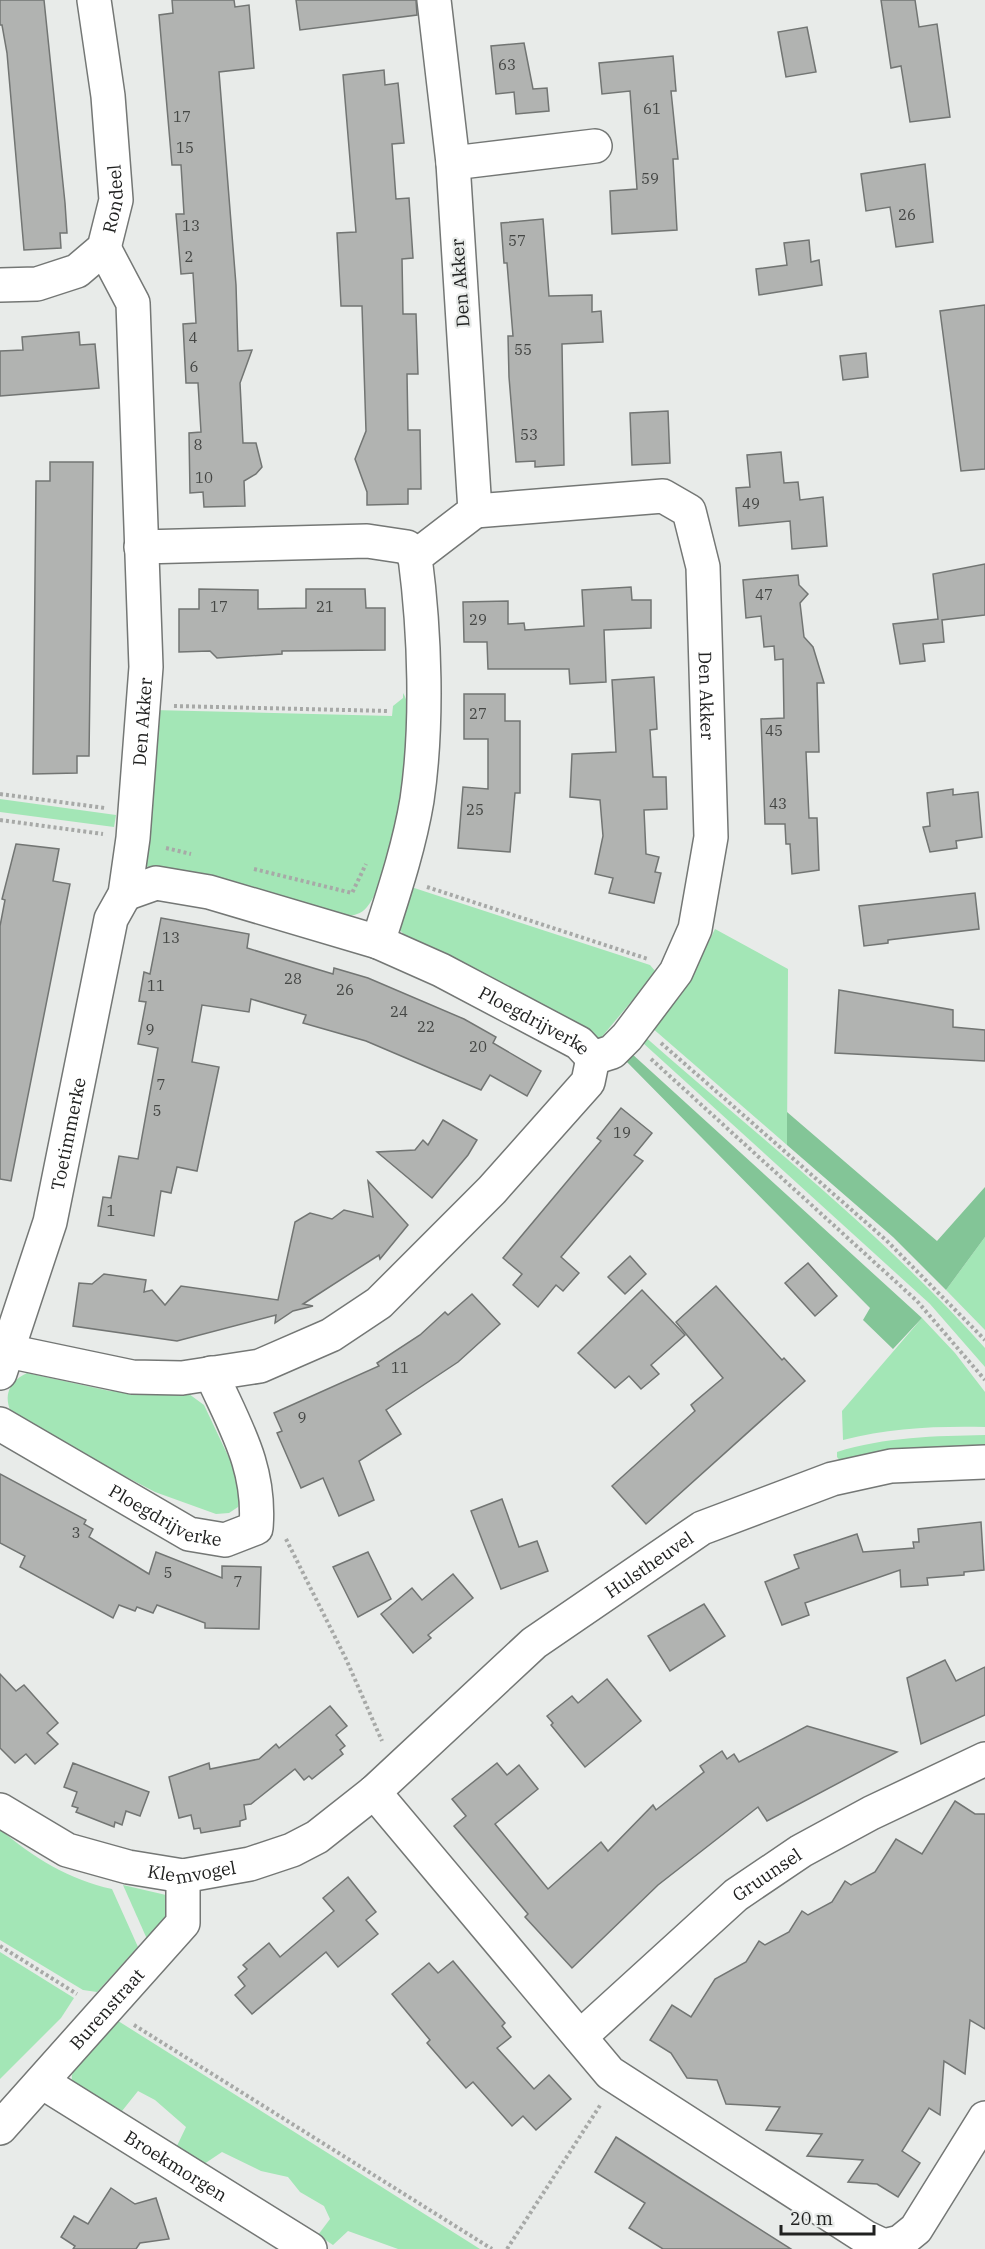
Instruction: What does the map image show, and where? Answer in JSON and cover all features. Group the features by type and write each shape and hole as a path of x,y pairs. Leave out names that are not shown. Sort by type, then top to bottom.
{"street":[{"name":"Rondeel","path":"0,285 37,284 77,271 104,248 116,200 108,96 94,0"},
{"name":"Den Akker","path":"434,0 453,163 475,511 663,496 689,511 703,567 711,837 696,929 676,972 632,1030 612,1052 593,1059"},
{"path":"453,163 595,146"},
{"name":"Den Akker","path":"104,248 133,303 146,667 134,825 125,894"},
{"path":"415,557 475,511"},
{"path":"141,547 367,541 407,547 415,557 421,601 424,716 417,801 399,878 378,942"},
{"name":"Ploegdrijverke","path":"4,1362 132,1377 182,1378 260,1365 331,1335 379,1303 492,1190 588,1082 593,1059 579,1043 441,970 378,942 209,892 156,883 125,894"},
{"name":"Toetimmerke","path":"4,1362 50,1222 111,919 125,894"},
{"name":"Ploegdrijverke","path":"0,1424 189,1534 225,1540 256,1528 258,1503 252,1467 211,1373"},
{"name":"Hulstheuvel","path":"385,1782 534,1643 702,1528 832,1479 891,1466 985,1462"},
{"name":"Gruunsel","path":"580,2037 736,1895 801,1851 871,1813 985,1759"},
{"path":"385,1782 580,2037 618,2078 864,2237 884,2246 903,2245 916,2229 985,2118"},
{"name":"Klemvogel","path":"0,1810 67,1850 128,1868 183,1876 250,1864 292,1850 317,1837 385,1782"},
{"name":"Burenstraat","path":"0,2128 183,1923 183,1876"},
{"name":"Broekmorgen","path":"42,2082 310,2249"}],"path":[{"path":"144,705 389,711"},
{"path":"0,794 134,825"},
{"path":"0,820 134,825"},
{"path":"632,1030 886,1240 985,1340"},
{"path":"632,1030 917,1301 985,1380"},
{"path":"284,1535 346,1659 385,1782"},
{"path":"0,1946 78,1995 108,2009 492,2249"},
{"path":"507,2249 618,2078"}],"green space":[{"path":"403,693 408,709 409,735 402,801 386,866 377,891 363,911 351,915 332,915 145,866 153,710 392,716 393,706 403,698"},
{"path":"0,799 116,815 114,827 0,812"},
{"path":"405,885 650,965 656,972 600,1039 552,1012 411,942 397,927"},
{"path":"715,929 788,969 787,1145 651,1027 694,971"},
{"path":"643,1035 819,1187 904,1265 985,1348 985,1367 930,1304 643,1043"},
{"path":"631,1053 922,1318 893,1349 863,1320 870,1308 624,1059"},
{"path":"787,1112 937,1241 985,1187 985,1237 946,1290 893,1237 787,1145"},
{"path":"985,1237 985,1330 946,1290"},
{"path":"922,1318 955,1353 985,1392 985,1427 913,1429 843,1440 842,1411"},
{"path":"27,1373 110,1391 189,1394 204,1405 239,1479 241,1491 238,1507 229,1513 216,1514 155,1492 14,1418 8,1404 8,1392 20,1377"},
{"path":"985,1435 985,1447 842,1463 837,1457 837,1452 892,1440"},
{"path":"0,1829 25,1849 52,1866 81,1880 112,1889 138,1947 97,1992 83,1990 0,1940"},
{"path":"123,1885 166,1895 168,1914 151,1948"},
{"path":"0,1952 74,1998 61,2018 0,2079"},
{"path":"115,2019 480,2249 398,2249 348,2231 333,2245 318,2235 330,2219 324,2206 300,2192 288,2177 261,2171 222,2152 201,2166 175,2150 186,2127 155,2100 138,2091 118,2116 72,2083 72,2074 80,2057"}],"building":[{"path":"0,0 44,0 65,203 67,233 60,233 61,248 24,250 7,53 2,25 0,25"},
{"path":"172,0 234,0 235,7 249,5 254,68 219,72 236,285 238,351 252,350 240,383 243,443 256,443 262,467 256,474 244,481 245,506 204,507 203,492 190,493 189,433 201,432 198,383 186,383 183,324 196,323 193,273 181,274 176,214 184,214 181,165 172,165 159,15 173,13"},
{"path":"296,0 416,0 417,15 300,30"},
{"path":"881,0 915,0 919,27 937,24 950,117 910,122 901,66 891,68"},
{"path":"807,27 816,72 786,77 778,32"},
{"path":"524,43 533,89 547,88 549,111 516,114 514,92 496,94 491,46"},
{"path":"673,56 676,91 671,91 678,159 673,159 677,230 612,234 610,191 637,189 630,91 602,94 599,63"},
{"path":"384,70 385,85 398,83 404,143 392,144 396,199 409,198 413,258 402,259 403,314 416,314 418,374 407,374 408,430 420,430 421,489 408,489 408,504 367,505 367,492 355,459 366,431 362,306 341,306 337,233 356,232 343,75"},
{"path":"925,164 933,242 896,247 890,207 866,211 861,174"},
{"path":"543,219 549,296 592,295 592,312 601,311 603,342 562,344 564,465 535,467 535,461 516,462 508,336 513,336 501,223"},
{"path":"809,240 811,262 819,260 822,285 759,295 756,269 787,265 784,243"},
{"path":"985,305 985,469 961,471 940,311"},
{"path":"79,332 80,345 95,344 99,388 0,396 0,351 23,350 22,337"},
{"path":"866,353 868,377 843,380 840,356"},
{"path":"668,411 670,463 632,465 630,413"},
{"path":"781,452 784,483 798,482 800,500 823,497 827,546 792,549 790,521 739,526 736,488 750,487 747,455"},
{"path":"50,462 93,462 89,756 77,756 77,773 33,774 36,481 50,481"},
{"path":"985,564 985,615 942,620 944,642 923,644 925,661 900,664 893,624 938,619 933,574"},
{"path":"798,575 799,585 808,594 800,603 804,637 813,647 824,683 817,683 819,752 806,752 809,818 817,818 819,870 792,874 790,844 786,844 785,824 765,824 761,719 784,718 783,659 775,660 774,646 764,647 761,616 746,618 743,580"},
{"path":"631,587 632,600 651,600 651,628 604,630 606,682 570,684 569,669 488,669 487,642 464,642 463,602 508,601 508,624 524,623 525,630 584,626 582,590"},
{"path":"199,589 258,590 258,609 306,608 306,589 365,589 366,608 385,608 385,650 282,651 282,654 217,658 210,651 179,652 179,609 199,609"},
{"path":"654,677 657,729 650,730 653,777 666,777 667,809 644,810 646,854 659,857 655,872 661,873 654,903 609,893 613,878 595,874 603,836 600,800 570,797 572,754 616,752 612,680"},
{"path":"464,694 505,694 505,721 520,721 520,793 515,793 510,852 458,848 463,787 488,789 488,739 464,739"},
{"path":"953,789 953,795 978,792 982,837 956,841 957,848 930,852 923,827 930,826 927,793"},
{"path":"16,844 59,849 53,881 70,884 11,1181 0,1179 0,926 5,900 2,899"},
{"path":"975,893 979,929 888,940 888,943 864,946 859,906"},
{"path":"161,918 249,934 247,948 333,974 334,968 368,978 464,1019 496,1037 493,1043 541,1071 527,1096 490,1075 481,1090 366,1041 303,1023 306,1015 251,999 249,1012 202,1005 192,1062 219,1067 197,1171 177,1167 171,1193 161,1191 154,1236 98,1226 103,1197 111,1198 119,1156 138,1159 158,1048 138,1044 146,1002 139,1001 144,972 150,974"},
{"path":"839,990 953,1010 953,1027 985,1030 985,1061 835,1053"},
{"path":"621,1108 652,1133 634,1155 643,1161 561,1257 579,1273 563,1291 556,1285 538,1307 513,1285 522,1274 503,1258 601,1141 597,1138"},
{"path":"443,1120 477,1140 468,1155 432,1198 377,1152 415,1150 423,1140 428,1145"},
{"path":"368,1181 408,1225 380,1259 379,1255 303,1304 313,1306 293,1311 275,1323 276,1315 177,1341 73,1326 79,1283 92,1284 104,1274 146,1280 144,1292 152,1290 165,1305 181,1286 278,1300 295,1222 310,1213 332,1219 344,1210 373,1217"},
{"path":"630,1256 646,1274 625,1294 608,1277"},
{"path":"808,1263 837,1296 815,1316 785,1283"},
{"path":"716,1286 782,1360 784,1358 805,1381 646,1524 612,1486 695,1411 691,1405 723,1378 676,1322"},
{"path":"642,1290 685,1335 651,1365 659,1374 641,1389 629,1376 615,1388 578,1353"},
{"path":"472,1294 500,1324 458,1362 386,1410 401,1434 359,1461 374,1500 339,1516 323,1478 301,1488 277,1433 282,1431 274,1413 379,1366 377,1363 420,1335 445,1312 448,1315"},
{"path":"0,1474 86,1520 84,1524 93,1529 89,1537 149,1574 156,1552 222,1578 222,1566 261,1567 259,1629 205,1628 205,1623 157,1605 153,1613 137,1607 135,1611 119,1605 113,1618 20,1567 25,1556 0,1543"},
{"path":"502,1499 519,1547 537,1541 548,1571 501,1589 471,1511"},
{"path":"981,1522 984,1570 964,1572 964,1575 927,1578 928,1585 901,1587 900,1570 805,1603 809,1615 782,1625 765,1582 799,1568 794,1555 857,1534 863,1552 914,1548 913,1542 919,1542 918,1529"},
{"path":"368,1552 391,1599 358,1617 333,1567"},
{"path":"453,1574 473,1598 428,1635 431,1638 413,1653 381,1614 412,1588 422,1600"},
{"path":"704,1604 725,1636 670,1671 648,1636"},
{"path":"945,1660 956,1681 985,1667 985,1715 921,1744 907,1678"},
{"path":"0,1674 16,1691 24,1685 58,1723 47,1733 58,1744 35,1764 26,1754 15,1763 0,1748"},
{"path":"607,1679 641,1721 585,1767 551,1725 553,1723 547,1716 572,1696 578,1703"},
{"path":"330,1706 347,1726 336,1735 345,1746 340,1750 343,1754 312,1779 309,1776 304,1780 295,1769 251,1804 244,1805 246,1819 240,1821 240,1826 201,1833 200,1828 194,1829 191,1815 179,1818 169,1777 209,1763 210,1769 259,1759 276,1744 279,1748"},
{"path":"807,1726 897,1752 767,1821 758,1807 658,1885 572,1968 525,1917 528,1914 454,1826 466,1816 452,1799 497,1763 507,1775 519,1765 538,1789 495,1824 548,1889 601,1842 608,1851 653,1805 656,1810 704,1772 700,1766 722,1751 727,1759 734,1754 739,1762"},
{"path":"73,1763 149,1792 140,1816 126,1811 122,1825 115,1822 114,1827 76,1812 78,1808 72,1806 77,1792 64,1787"},
{"path":"955,1801 975,1814 985,1814 985,2029 970,2020 965,2074 944,2061 940,2115 929,2108 902,2151 920,2163 898,2197 877,2184 848,2182 863,2160 807,2156 822,2134 766,2130 780,2107 726,2104 717,2080 687,2078 671,2053 650,2040 672,2005 691,2017 715,1979 746,1962 759,1941 765,1945 789,1932 802,1911 808,1915 832,1902 845,1881 851,1885 875,1872 896,1839 922,1854"},
{"path":"348,1877 376,1912 366,1920 378,1934 338,1967 326,1952 252,2014 235,1995 245,1986 238,1977 247,1969 243,1965 269,1943 280,1957 334,1911 323,1898"},
{"path":"453,1961 505,2023 502,2026 511,2037 497,2048 534,2089 549,2075 571,2099 536,2130 523,2116 512,2126 473,2082 466,2088 427,2043 430,2040 392,1994 429,1963 438,1973"},
{"path":"616,2137 791,2249 663,2249 629,2228 645,2203 595,2172"},
{"path":"111,2188 135,2204 156,2198 169,2239 140,2243 136,2249 73,2249 75,2246 61,2237 74,2216 88,2224"}]}
